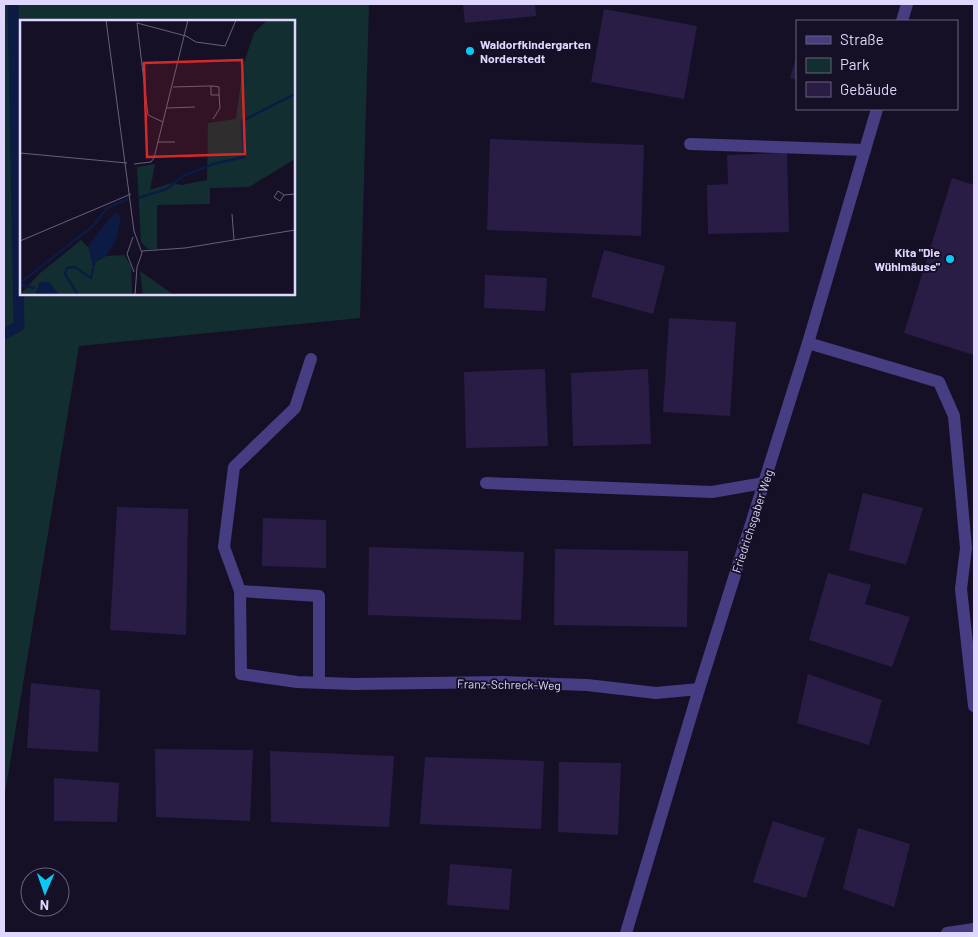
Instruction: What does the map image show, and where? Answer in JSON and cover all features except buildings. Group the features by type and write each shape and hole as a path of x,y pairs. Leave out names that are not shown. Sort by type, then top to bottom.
{"street":[{"path":"902,20 907,4"},
{"name":"Friedrichsgaber Weg","path":"626,933 699,689 808,343 877,110"},
{"path":"690,144 865,150"},
{"path":"808,343 938,382 954,416 966,548 961,589 974,706"},
{"path":"311,358 295,408 234,467 224,548 240,591 319,596 319,683"},
{"path":"486,483 712,492 764,483"},
{"name":"Franz-Schreck-Weg","path":"240,591 241,674 319,683 586,685 656,693 699,689"},
{"path":"947,933 974,929"}],"green space":[{"path":"4,4 369,4 360,318 79,346 4,799"}],"waterway":[{"path":"4,334 19,326 13,4"}],"place":[{"name":"Waldorfkindergarten Norderstedt","path":"470,51"},
{"name":"Kita \"Die Wühlmäuse\"","path":"950,259"}]}
